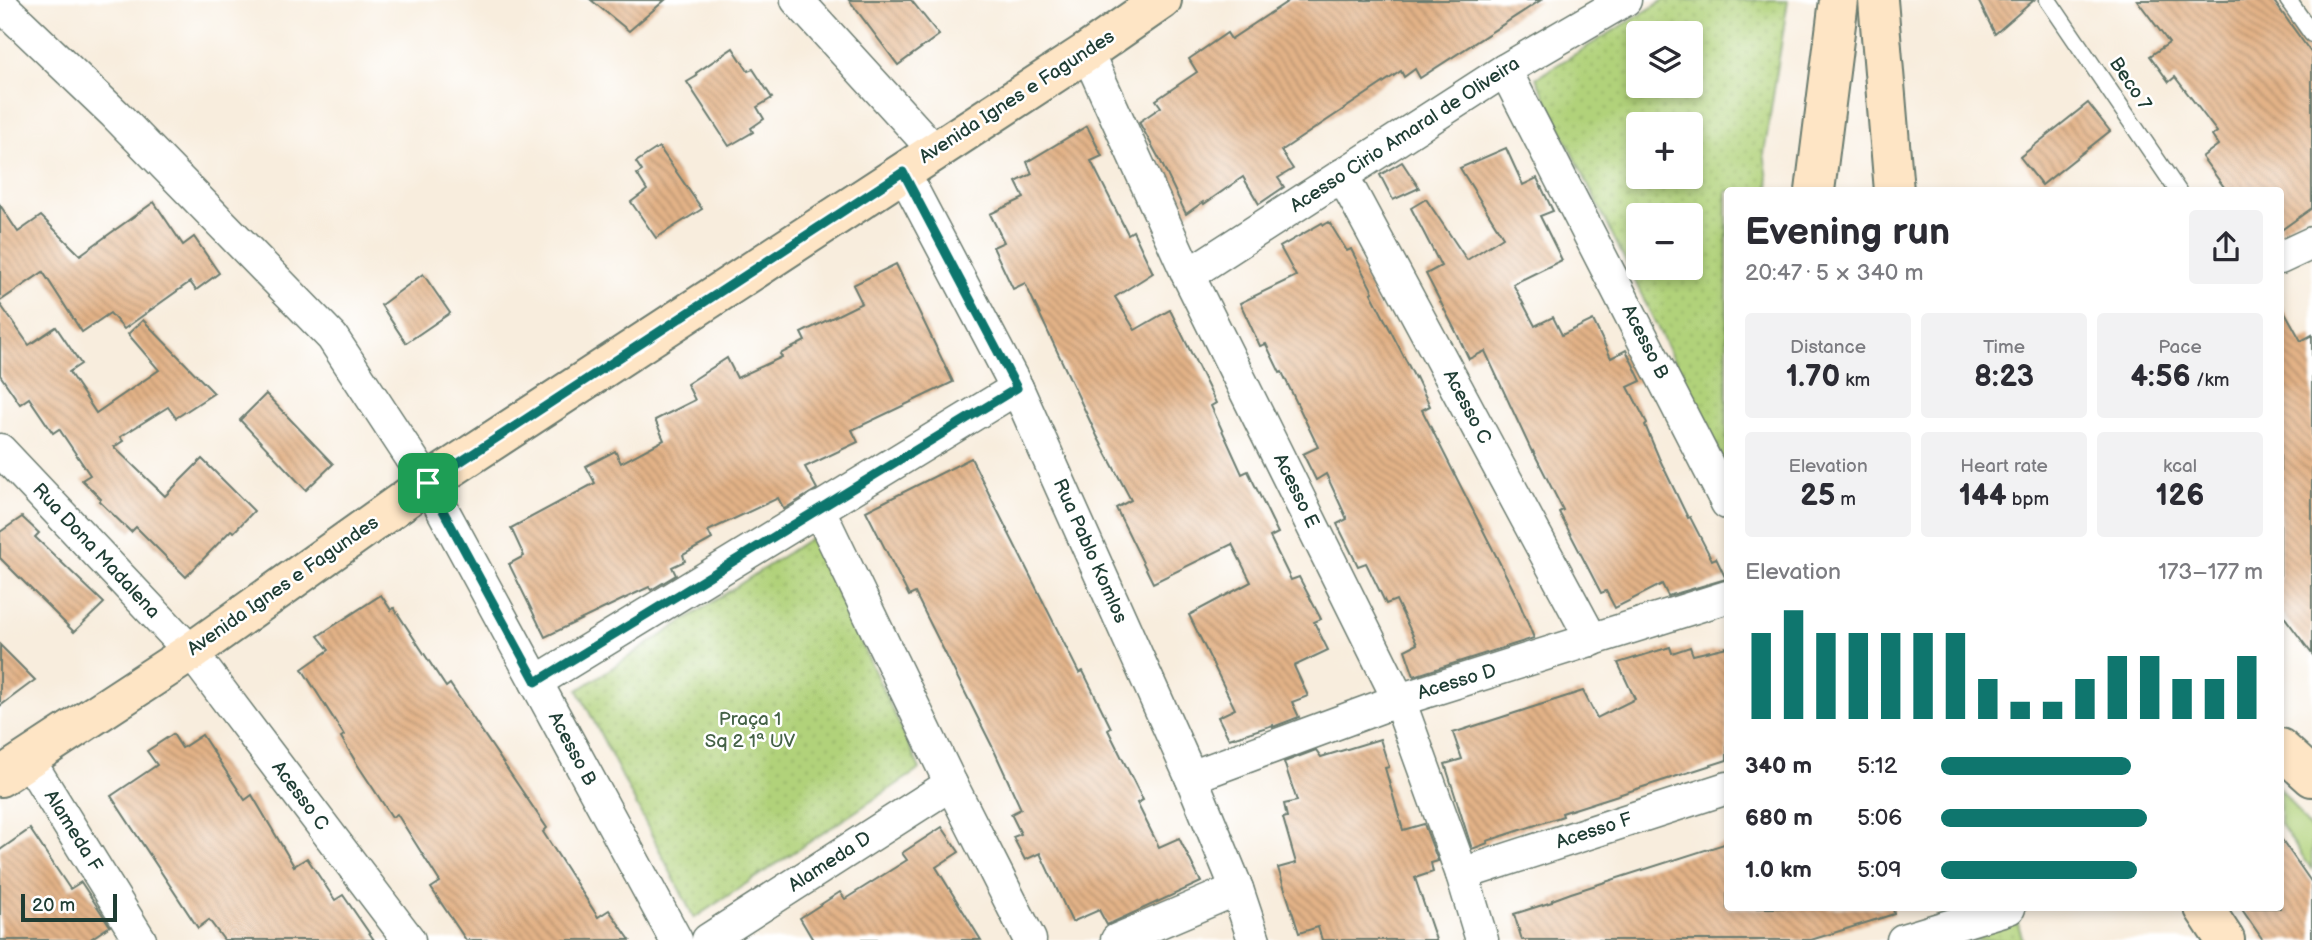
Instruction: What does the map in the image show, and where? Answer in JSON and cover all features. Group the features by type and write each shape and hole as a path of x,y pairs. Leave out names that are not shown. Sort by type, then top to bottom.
{"street":[{"path":"797,0 935,151"},
{"name":"Avenida Ignes e Fagundes","path":"14,768 191,652 428,483 1087,52 1162,0"},
{"name":"Acesso Cirio Amaral de Oliveira","path":"1188,275 1505,70 1625,0"},
{"path":"1816,187 1839,0"},
{"path":"1878,0 1894,187"},
{"name":"Acesso B","path":"0,4 115,114 332,337 428,483 676,940"},
{"name":"Acesso E","path":"1087,52 1188,275 1399,700 1462,874 1482,940"},
{"name":"Acesso B","path":"1505,70 1724,496"},
{"name":"Rua Pablo Komlos","path":"903,172 1017,388 1191,777 1237,889 1254,940"},
{"name":"Acesso C","path":"1342,175 1592,640"},
{"path":"2284,256 2312,244"},
{"path":"536,682 1017,388"},
{"name":"Rua Dona Madalena","path":"0,450 191,652"},
{"path":"818,508 951,784 1030,940"},
{"name":"Acesso D","path":"1191,777 1399,700 1724,598"},
{"name":"Acesso C","path":"191,652 409,940"},
{"path":"2284,752 2312,777"},
{"name":"Alameda F","path":"14,768 140,940"},
{"name":"Alameda D","path":"708,940 951,784"},
{"name":"Acesso F","path":"1462,874 1724,789"},
{"path":"1117,940 1237,889"},
{"path":"1903,940 1999,911"},
{"path":"2206,911 2225,940"}],"lane":[{"name":"Beco 7","path":"2048,0 2175,187"},
{"path":"2288,0 2312,34"}],"green space":[{"path":"1664,0 1788,0 1764,154 1769,187 1724,187 1724,464 1634,280 1703,280 1703,203 1626,203 1626,263 1536,78 1626,23 1626,98 1703,98 1703,21 1630,21"},
{"name":"Praça 1 Sq 2 1ª UV","path":"812,537 920,769 694,918 578,690"},
{"path":"2284,793 2312,831 2312,870 2284,829"},
{"path":"2017,921 2023,940 1957,940"}],"building":[{"path":"591,0 665,0 629,31"},
{"path":"849,0 911,0 939,35 898,65"},
{"path":"1290,0 1541,0 1420,78 1415,69 1404,77 1401,71 1281,151 1293,169 1278,178 1284,187 1259,204 1243,177 1186,214 1139,122 1161,107 1156,100 1197,72 1189,59 1227,33 1231,39"},
{"path":"1978,0 2034,0 1995,34"},
{"path":"2137,0 2273,0 2312,54 2312,208 2284,228 2284,187 2224,187 2202,157 2218,145 2212,136 2217,132 2175,77 2169,82 2150,56 2169,43"},
{"path":"733,48 748,71 753,69 772,98 757,107 764,119 751,128 753,132 729,146 687,82"},
{"path":"2088,103 2110,131 2042,185 2020,157"},
{"path":"1087,126 1102,156 1091,161 1128,234 1133,231 1153,273 1115,297 1135,330 1170,310 1216,403 1211,406 1242,474 1248,471 1278,533 1270,537 1291,580 1299,577 1321,619 1314,622 1328,650 1294,666 1308,696 1292,702 1299,717 1229,739 1218,717 1235,709 1189,615 1251,582 1232,544 1153,583 1116,508 1131,500 1097,436 1025,283 1013,289 993,247 1004,242 990,214 1024,198 1016,182 1032,174 1027,162"},
{"path":"659,147 702,209 656,238 631,202 647,190 637,174 642,171 636,162"},
{"path":"1506,148 1523,185 1537,178 1553,211 1540,216 1562,260 1513,284 1535,326 1553,317 1562,335 1593,320 1611,358 1626,350 1641,381 1628,387 1647,423 1645,425 1659,458 1688,518 1690,517 1712,560 1716,558 1724,580 1668,596 1662,584 1615,608 1606,591 1601,593 1559,512 1563,510 1532,452 1485,351 1469,359 1426,274 1441,266 1411,208 1426,199 1467,260 1503,237 1460,168"},
{"path":"1402,162 1419,188 1393,200 1380,175"},
{"path":"154,202 183,245 194,237 219,273 196,290 190,282 124,329 110,313 82,332 43,272 0,301 0,205 18,232 41,216 80,255"},
{"path":"1329,222 1347,251 1351,249 1416,377 1430,406 1422,410 1517,597 1534,638 1414,676 1405,650 1417,644 1396,600 1386,604 1366,563 1358,566 1337,524 1347,519 1326,474 1316,480 1303,454 1318,447 1282,372 1280,373 1266,344 1260,346 1240,303 1296,276 1280,247 1322,223 1324,225"},
{"path":"896,264 953,382 852,430 858,442 805,467 817,489 784,509 778,498 708,531 712,539 683,555 685,561 672,567 676,575 651,590 649,587 545,637 509,564 524,556 511,528 595,483 586,466 615,451 621,463 664,440 655,420 695,400 687,384 727,358 737,378 782,357 780,354 805,341 801,333 862,303 853,285"},
{"path":"423,274 450,313 406,343 381,305"},
{"path":"0,304 29,345 56,327 81,364 69,372 96,413 159,370 128,334 143,320 214,393 176,418 168,407 120,437 123,441 114,447 165,496 202,459 254,511 234,532 231,530 186,577 136,527 131,532 99,501 101,499 82,480 90,475 59,429 53,433 29,398 20,404 0,375"},
{"path":"2284,310 2301,341 2312,335 2312,654 2284,616"},
{"path":"266,394 333,464 306,490 240,420"},
{"path":"971,458 1079,673 1083,671 1111,728 1108,730 1143,800 1137,803 1159,847 1179,838 1201,882 1107,925 1099,910 1072,922 1040,853 1025,860 1013,837 1021,834 1011,814 1021,809 915,593 909,596 866,511"},
{"path":"22,517 39,533 35,537 104,603 74,632 0,558 0,532"},
{"path":"381,595 391,610 394,608 446,687 450,684 547,828 543,832 598,917 609,910 630,940 466,940 431,888 440,882 397,814 392,817 357,764 341,737 344,735 302,669 329,650 318,636"},
{"path":"0,645 35,680 0,706"},
{"path":"1670,647 1672,653 1690,647 1693,655 1724,648 1724,761 1562,813 1563,816 1487,841 1488,843 1472,849 1445,764 1462,759 1453,733 1583,691 1597,718 1635,699 1618,663"},
{"path":"173,734 182,748 202,735 245,800 252,795 294,866 307,858 335,900 343,895 374,940 224,940 209,920 198,928 111,796 157,765 147,751"},
{"path":"1380,739 1389,767 1385,768 1403,830 1424,824 1438,861 1431,863 1433,872 1415,878 1436,940 1322,940 1318,927 1299,933 1278,868 1296,863 1283,818 1287,817 1284,804 1297,801 1284,762 1316,750 1321,757"},
{"path":"942,827 959,852 936,867 981,940 813,940 800,918 840,892 845,899 907,860 902,853"},
{"path":"30,829 70,889 81,882 110,926 89,940 0,940 0,850"},
{"path":"2284,843 2312,883 2312,940 2263,940 2243,911 2284,911"},
{"path":"1724,844 1724,911 1894,911 1894,914 1811,940 1522,940 1514,914"}],"route":[{"path":"903,172 1017,388 536,682 428,483 903,172"}]}
